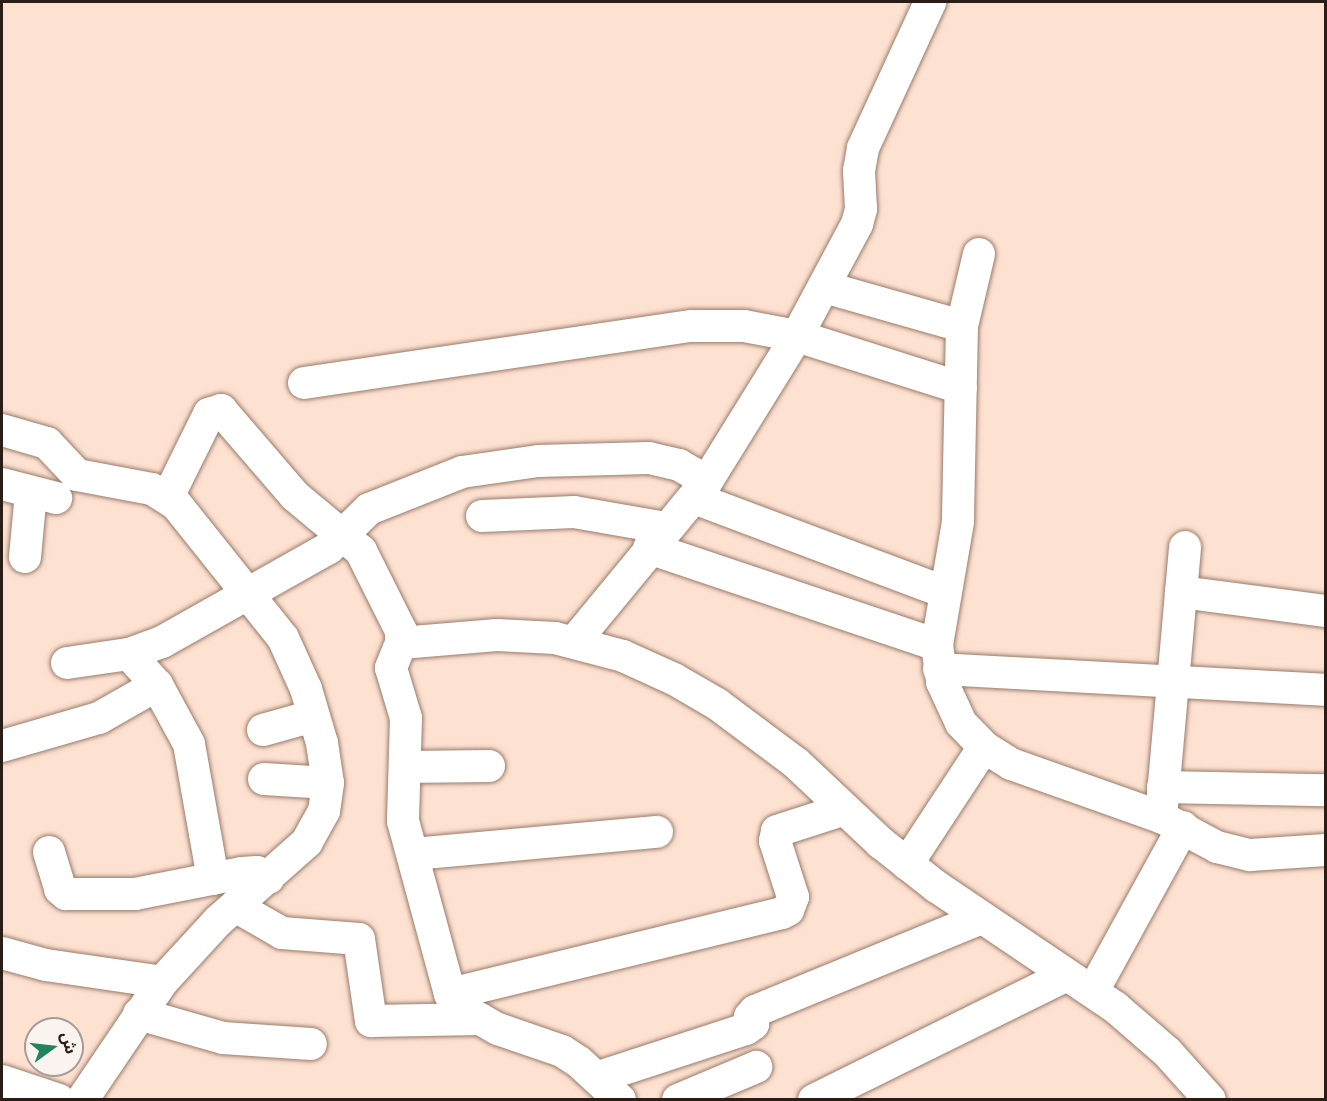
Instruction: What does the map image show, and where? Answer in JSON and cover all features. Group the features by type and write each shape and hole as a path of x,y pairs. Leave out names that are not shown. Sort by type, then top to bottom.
{"street":[{"path":"575,641 657,538 700,490 797,336 824,287 861,209 859,171 863,148 930,2"},
{"path":"979,254 962,326 958,522 944,592 938,657 948,700 961,723 984,747 1033,773 1169,810 1217,847 1250,855 1326,850"},
{"path":"824,287 962,326"},
{"path":"304,383 692,326 744,326 797,336 961,388"},
{"path":"168,497 209,414 221,411 295,496 340,538 352,543 369,564 397,621 401,643 392,668 406,718 403,821 450,994 480,1019 517,1038 562,1051 599,1077 620,1100"},
{"path":"2,430 47,443 77,475 152,489 168,497 283,638 306,689 328,783 324,811 308,842 235,906 162,982 82,1100"},
{"path":"67,663 129,654 162,642 248,595 340,538 369,509 403,492 493,466 649,458 679,465 700,490 944,592"},
{"path":"2,484 44,495 25,558"},
{"path":"482,516 574,512 657,538 938,657 1171,682 1326,690"},
{"path":"1093,991 1169,810 1171,682 1185,547"},
{"path":"1181,592 1326,610"},
{"path":"401,643 497,635 575,641 623,656 717,704 796,763 908,864 982,918 1093,991 1167,1052 1206,1098"},
{"path":"129,654 157,685 189,744 213,879"},
{"path":"2,746 99,718 157,685"},
{"path":"263,730 313,716"},
{"path":"908,864 984,747"},
{"path":"405,767 489,766"},
{"path":"264,779 328,783"},
{"path":"1169,810 1326,790"},
{"path":"450,994 782,913 793,897 775,841 777,831 845,809"},
{"path":"413,854 657,832"},
{"path":"49,852 60,889 66,894 135,894 257,872 269,878"},
{"path":"235,906 282,933 359,939 371,1021 480,1019"},
{"path":"599,1077 748,1028 755,1011 982,918"},
{"path":"2,953 46,965 162,982"},
{"path":"814,1100 1067,975"},
{"path":"139,1014 223,1038 311,1044"},
{"path":"678,1100 756,1067"},
{"path":"2,1081 59,1100"}]}
